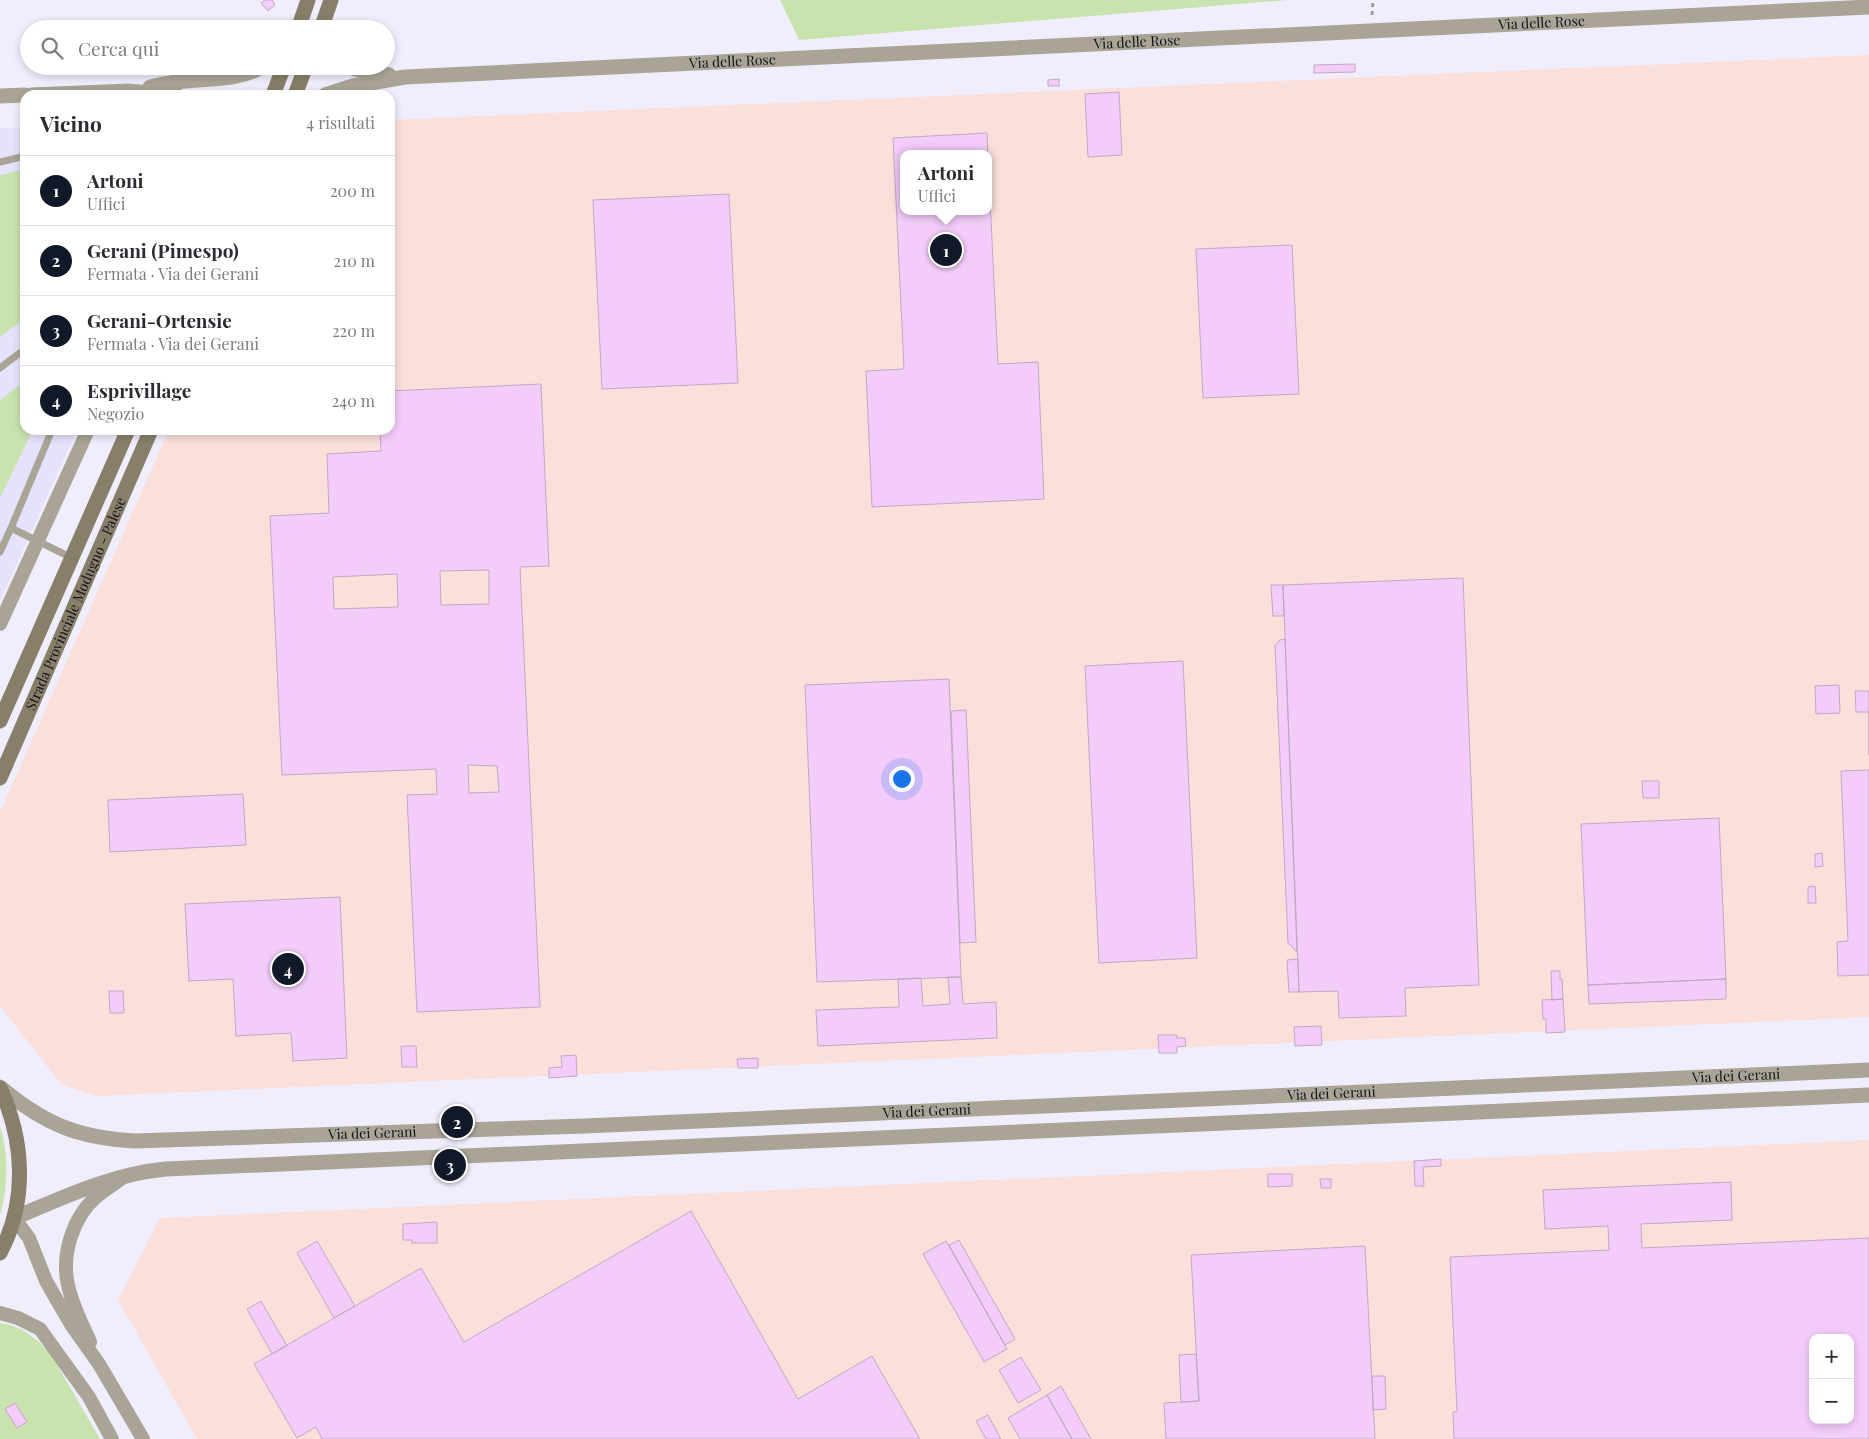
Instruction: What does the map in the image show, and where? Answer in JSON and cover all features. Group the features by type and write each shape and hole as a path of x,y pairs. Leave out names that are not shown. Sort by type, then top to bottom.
{"main road":[{"path":"301,20 308,0"},
{"path":"325,20 331,0"},
{"path":"275,90 281,75"},
{"path":"297,90 303,75"},
{"name":"Strada Provinciale Modugno - Palese","path":"0,721 126,435"},
{"name":"Strada Provinciale Modugno - Palese","path":"0,778 149,435"},
{"path":"0,1088 12,1118 19,1151 19,1184 14,1218 0,1252"}],"street":[{"name":"Via delle Rose","path":"405,77 1869,8"},
{"path":"133,90 177,82 241,75"},
{"path":"390,75 405,77"},
{"path":"341,90 405,77"},
{"path":"0,96 20,95"},
{"path":"0,624 86,435"},
{"name":"Via dei Gerani","path":"0,1088 23,1107 58,1125 107,1140 135,1141 594,1126 1869,1070"},
{"name":"Via dei Gerani","path":"14,1218 72,1193 126,1175 166,1169 1869,1095"},
{"path":"99,1364 72,1298 66,1271 67,1258 70,1241 81,1216 95,1198 126,1175"},
{"path":"14,1218 29,1238 37,1260 58,1302 72,1326 99,1364 142,1439"},
{"path":"0,1313 18,1318 40,1329 89,1397 112,1439"}],"lane":[{"path":"0,162 20,157"},
{"path":"0,368 20,353"},
{"path":"0,552 2,543 11,528 50,435"},
{"path":"11,528 73,558"}],"shaded area":[{"path":"1869,55 1869,1017 97,1096 61,1084 0,1006 0,812 167,435 395,435 395,120"},
{"path":"20,127 20,435 75,435 0,601 0,128"},
{"path":"1869,1140 1869,1439 197,1439 118,1300 160,1218"}],"green space":[{"path":"780,0 1287,0 799,40"},
{"path":"20,170 20,322 0,337 0,175"},
{"path":"20,385 20,435 31,435 0,498 0,400"},
{"path":"0,1126 5,1148 6,1182 0,1215"},
{"path":"0,1323 23,1330 47,1350 100,1439 0,1439"}],"building":[{"path":"265,0 272,0 275,5 268,11 261,3"},
{"path":"1355,64 1355,72 1314,73 1314,65"},
{"path":"1059,79 1059,86 1048,86 1048,80"},
{"path":"1119,92 1122,155 1088,157 1085,94"},
{"path":"987,133 988,150 900,150 900,215 991,215 998,364 1038,362 1044,499 872,507 866,371 904,369 893,138"},
{"path":"729,194 738,383 602,389 593,200"},
{"path":"1292,245 1299,394 1203,398 1196,249"},
{"path":"541,384 549,566 520,567 540,1007 417,1012 407,795 437,794 436,769 282,775 270,516 329,513 327,454 381,451 380,435 395,435 395,391","holes":["489,570 489,604 441,605 440,571","397,574 398,607 334,609 333,577","468,765 497,766 499,792 469,793"]},
{"path":"1463,578 1479,985 1405,988 1406,1016 1339,1018 1338,991 1299,992 1283,585"},
{"path":"1271,585 1283,585 1284,616 1273,616"},
{"path":"1285,639 1297,952 1288,943 1275,645 1280,640"},
{"path":"1183,661 1197,958 1099,963 1085,666"},
{"path":"949,679 961,977 817,982 805,685"},
{"path":"1839,685 1840,713 1816,714 1815,686"},
{"path":"1855,691 1869,691 1869,712 1856,712"},
{"path":"966,710 976,942 960,943 951,711"},
{"path":"1869,770 1869,975 1838,976 1837,942 1848,941 1841,771"},
{"path":"1642,781 1659,781 1659,798 1643,798"},
{"path":"243,794 246,845 110,852 108,800"},
{"path":"1719,818 1726,979 1588,985 1581,824"},
{"path":"1822,853 1823,866 1815,867 1815,854"},
{"path":"1815,886 1816,903 1808,903 1808,887"},
{"path":"340,897 347,1058 293,1061 291,1033 236,1036 233,979 189,981 185,904"},
{"path":"1298,959 1299,992 1289,992 1287,960"},
{"path":"1551,971 1560,971 1563,999 1552,1000"},
{"path":"948,977 961,977 963,1004 996,1002 997,1038 818,1046 816,1010 899,1007 898,979 921,978 923,1006 950,1004"},
{"path":"1726,979 1726,999 1589,1004 1588,985"},
{"path":"109,991 123,991 124,1013 110,1013"},
{"path":"1563,999 1565,1032 1546,1033 1546,1019 1543,1019 1542,1000"},
{"path":"1321,1026 1322,1045 1295,1046 1294,1027"},
{"path":"1158,1035 1177,1035 1177,1038 1185,1038 1186,1046 1177,1047 1177,1053 1159,1053"},
{"path":"401,1046 416,1046 417,1067 402,1067"},
{"path":"576,1055 577,1076 549,1078 549,1068 562,1067 561,1056"},
{"path":"758,1058 758,1068 738,1068 737,1059"},
{"path":"1441,1159 1441,1166 1423,1167 1424,1186 1415,1186 1414,1161"},
{"path":"1268,1174 1292,1174 1292,1186 1268,1187"},
{"path":"1320,1179 1331,1179 1331,1188 1321,1188"},
{"path":"1731,1182 1732,1220 1641,1224 1642,1248 1869,1238 1869,1439 1454,1439 1453,1412 1457,1411 1450,1257 1609,1250 1608,1226 1545,1229 1543,1190"},
{"path":"691,1211 798,1399 872,1356 920,1439 322,1439 316,1427 297,1438 254,1364 421,1268 464,1342"},
{"path":"437,1222 437,1243 412,1243 412,1240 403,1240 403,1224"},
{"path":"959,1240 1015,1339 1005,1345 949,1245"},
{"path":"317,1241 355,1306 334,1318 297,1253"},
{"path":"946,1241 1007,1349 984,1362 923,1254"},
{"path":"1365,1246 1375,1439 1166,1439 1164,1403 1199,1401 1191,1255"},
{"path":"261,1301 287,1346 272,1354 247,1309"},
{"path":"1196,1354 1199,1401 1181,1402 1179,1355"},
{"path":"1021,1357 1041,1390 1018,1403 999,1370"},
{"path":"1372,1376 1385,1376 1386,1409 1373,1410"},
{"path":"1061,1386 1091,1439 1072,1439 1047,1395"},
{"path":"1047,1395 1072,1439 1020,1439 1008,1418"},
{"path":"15,1403 27,1422 17,1428 5,1409"},
{"path":"988,1415 1001,1439 986,1439 976,1421"}],"place":[{"name":"Artoni","path":"946,250"},
{"name":"Esprivillage","path":"288,969"},
{"name":"Gerani (Pimespo)","path":"457,1122"},
{"name":"Gerani-Ortensie","path":"450,1165"}]}
